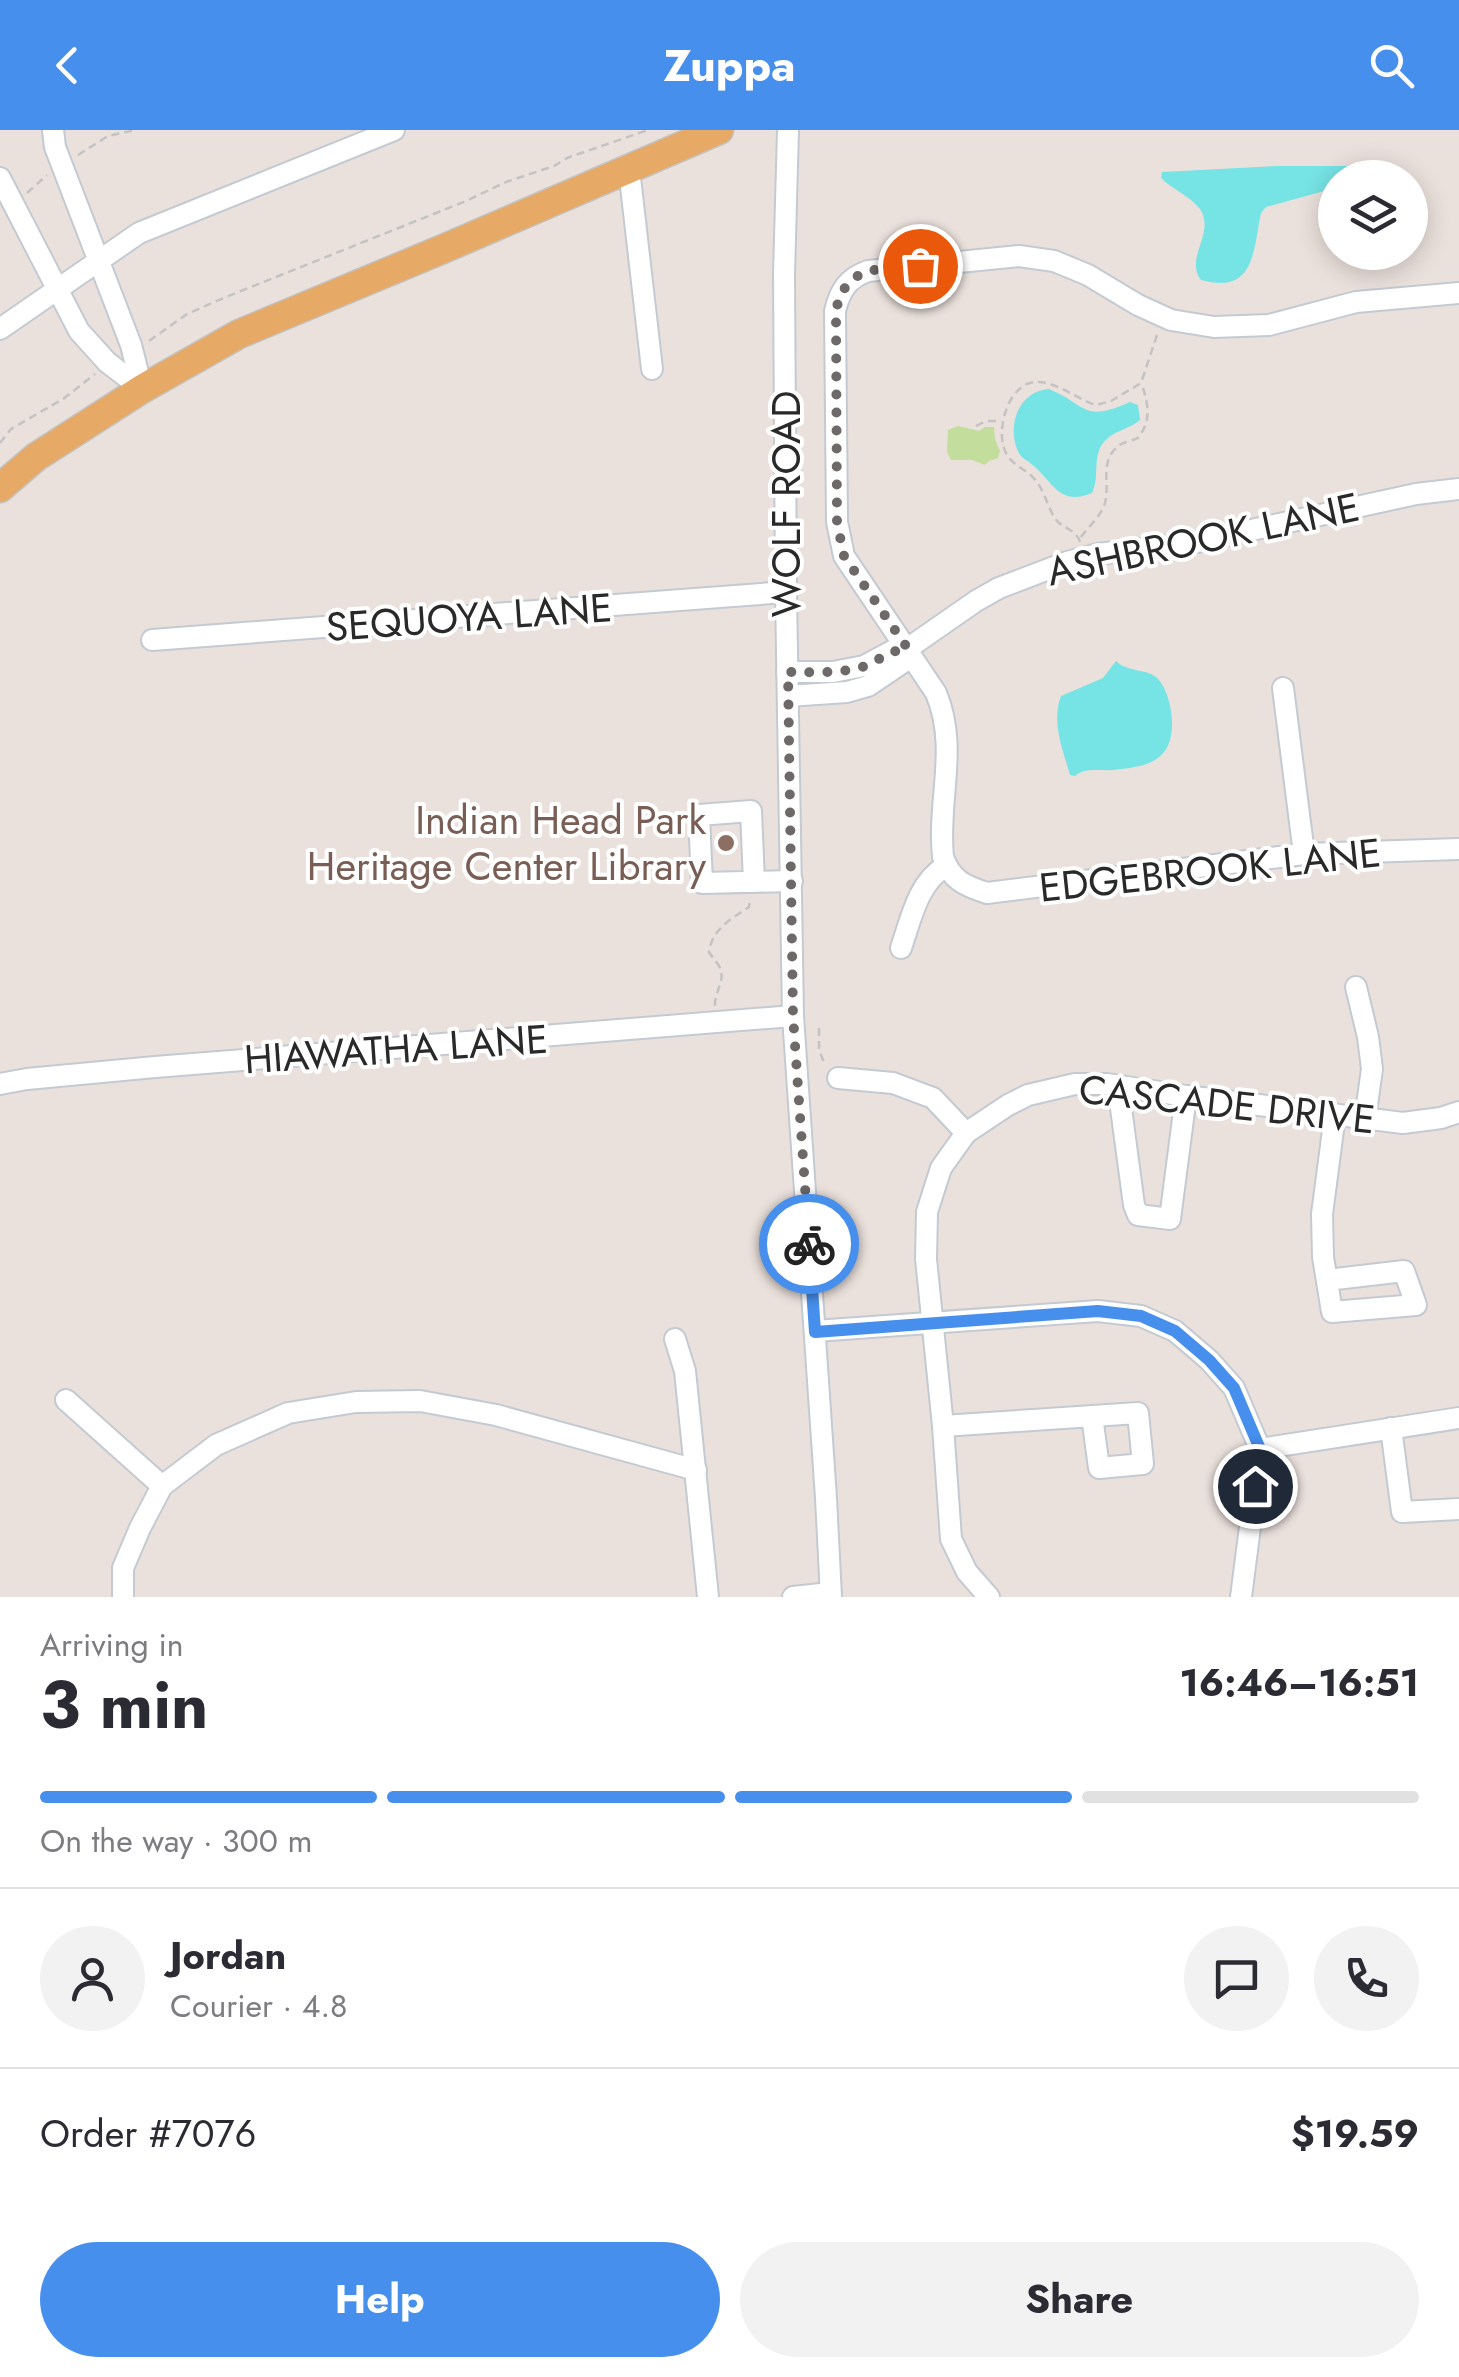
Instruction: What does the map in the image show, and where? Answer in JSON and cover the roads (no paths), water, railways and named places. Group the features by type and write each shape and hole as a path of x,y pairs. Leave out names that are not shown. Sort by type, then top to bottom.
{"main road":[{"path":"0,488 36,457 240,334 719,130"}],"street":[{"path":"52,130 132,351 142,390"},
{"path":"0,328 139,233 394,130"},
{"name":"WOLF ROAD","path":"788,130 784,274 793,1016 830,1595"},
{"path":"630,169 652,369"},
{"path":"0,178 79,331 111,366 142,390"},
{"path":"900,948 917,900 934,872 946,866 942,846 948,740 936,694 844,556 837,522 836,311 840,292 853,278 876,270 1019,256 1054,261 1164,316 1214,327 1268,325 1356,302 1459,293"},
{"name":"ASHBROOK LANE","path":"788,672 833,672 864,666 892,650 908,649 999,588 1080,548 1197,542 1416,494 1459,489"},
{"name":"SEQUOYA LANE","path":"152,640 786,592"},
{"name":"ASHBROOK LANE","path":"788,696 847,692 868,686 905,661 908,649"},
{"path":"1283,688 1304,854"},
{"name":"EDGEBROOK LANE","path":"946,866 963,885 987,893 1304,854 1459,849"},
{"path":"754,882 792,881"},
{"path":"1356,987 1372,1068 1365,1119"},
{"name":"HIAWATHA LANE","path":"0,1084 155,1067 793,1016"},
{"path":"838,1078 893,1084 933,1098 966,1133"},
{"name":"CASCADE DRIVE","path":"990,1597 967,1572 951,1539 926,1259 928,1212 941,1168 966,1133 1008,1105 1044,1090 1096,1083 1403,1124 1459,1112"},
{"path":"1118,1086 1138,1215 1170,1219 1186,1096"},
{"path":"1327,1280 1322,1214 1335,1115"},
{"path":"815,1332 1098,1311 1141,1316 1175,1331 1234,1388 1260,1449 1241,1597"},
{"path":"675,1340 684,1371 708,1597"},
{"path":"66,1400 162,1486"},
{"path":"124,1597 123,1568 162,1486 216,1446 288,1413 356,1402 420,1401 496,1415 696,1470"},
{"path":"943,1426 1092,1416"},
{"path":"1260,1449 1459,1418"},
{"path":"1391,1428 1402,1512 1459,1510"},
{"path":"793,1597 830,1595"}],"water":[{"path":"1318,166 1318,193 1266,207 1261,213 1248,266 1232,281 1219,283 1201,280 1197,272 1205,227 1200,209 1161,178 1162,172"},
{"path":"1049,389 1094,412 1130,402 1138,405 1140,420 1103,443 1092,493 1072,497 1058,491 1017,449 1014,429 1018,410 1030,396"},
{"path":"1116,661 1149,673 1161,684 1172,718 1167,747 1146,764 1070,775 1058,726 1061,696 1103,678"}],"place":[{"name":"Indian Head Park Heritage Center Library","path":"726,843"}]}
